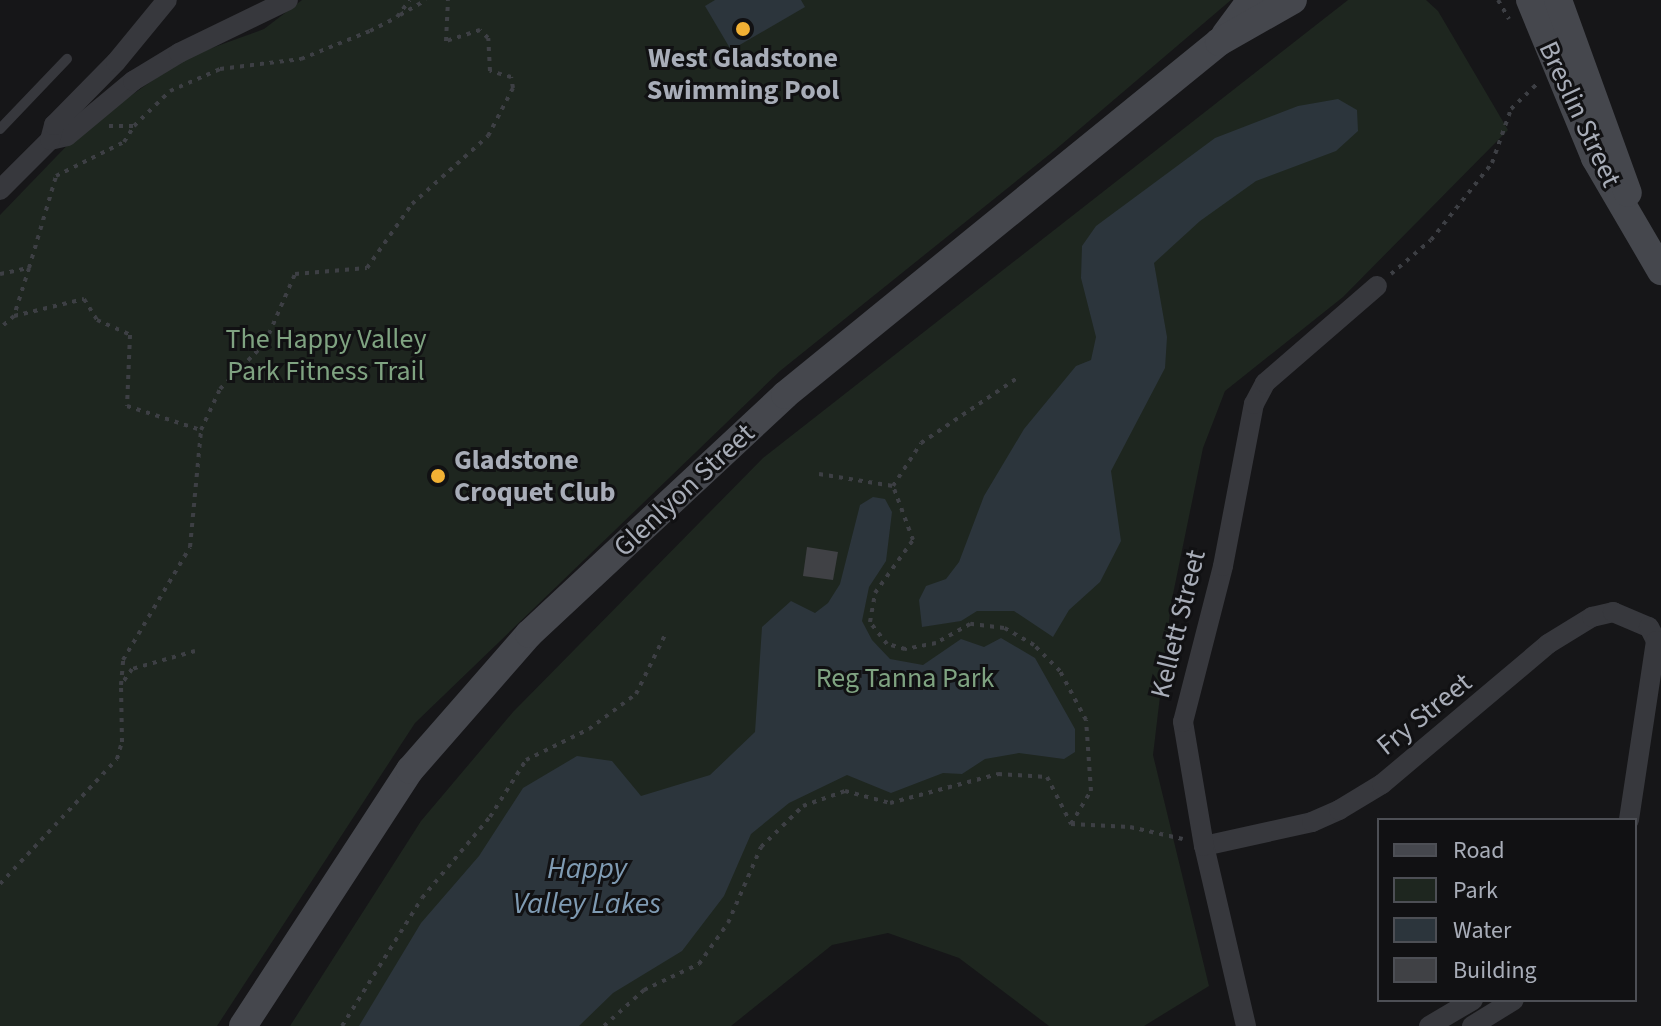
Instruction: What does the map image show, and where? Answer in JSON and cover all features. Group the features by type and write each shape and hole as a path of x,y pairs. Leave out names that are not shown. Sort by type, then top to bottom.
{"main road":[{"name":"Glenlyon Street","path":"1219,42 1251,0"},
{"name":"Glenlyon Street","path":"243,1026 410,770 529,634 785,395 1219,42 1293,0"},
{"path":"1512,0 1547,51"},
{"name":"Breslin Street","path":"1530,0 1547,51 1595,158 1637,225 1661,271"},
{"name":"Breslin Street","path":"1558,0 1616,152 1637,225"},
{"path":"1566,0 1568,30"}],"street":[{"path":"0,190 50,140 54,125 116,62 167,0"},
{"path":"50,140 67,136 179,53 288,0"},
{"name":"Kellett Street","path":"1246,1026 1204,846 1183,722 1223,566 1254,404 1265,383 1377,286"},
{"name":"Fry Street","path":"1204,846 1312,822 1361,797 1473,711 1548,644 1592,617 1613,612 1649,627 1656,641 1629,818"},
{"path":"1429,1026 1470,1002"},
{"path":"1472,1026 1511,1002"}],"lane":[{"path":"0,129 67,59"}],"path":[{"path":"397,17 410,0"},
{"path":"14,316 56,176 124,142 134,126 170,91 220,69 301,59 397,17 426,0"},
{"path":"0,884 117,759 122,742 123,660 190,547 201,430 220,389 265,343 295,274 367,268 412,204 488,136 513,88 511,77 490,71 488,38 480,30 446,41 448,0"},
{"path":"1377,286 1431,240 1492,163 1511,109 1538,83"},
{"path":"88,119 134,126"},
{"path":"0,274 29,268"},
{"path":"0,328 14,316 84,299 97,320 130,335 127,406 201,430"},
{"path":"893,486 921,443 1016,379"},
{"path":"819,474 893,486"},
{"path":"893,486 913,540 875,593 870,622 887,644 905,649 936,643 970,624 1004,628 1034,645 1060,671 1086,720 1091,791 1071,824"},
{"path":"342,1026 422,898 490,817 526,760 589,729 636,694 666,633"},
{"path":"121,685 132,669 195,651"},
{"path":"604,1026 644,990 699,964 728,923 761,847 803,806 845,791 890,803 998,774 1047,777 1071,824"},
{"path":"1071,824 1130,827 1204,846"}],"green space":[{"name":"The Happy Valley Park Fitness Trail","path":"302,0 1231,0 1055,150 780,371 415,723 217,1026 0,1026 0,215 81,131 184,58 264,29"},
{"name":"Reg Tanna Park","path":"1348,0 1426,0 1438,11 1508,130 1343,297 1225,391 1203,448 1171,604 1153,755 1209,986 1144,1026 1049,1026 959,958 888,933 832,945 731,1026 290,1026 421,821 513,712 763,458"}],"water":[{"name":"West Gladstone Swimming Pool","path":"715,0 801,0 805,7 731,50 705,6"},
{"path":"1338,99 1357,110 1358,131 1336,151 1256,181 1200,221 1154,263 1167,337 1165,368 1111,471 1121,541 1100,582 1069,610 1053,637 1014,611 977,611 961,621 922,627 919,600 926,586 946,579 959,562 984,496 1024,429 1076,366 1091,360 1096,337 1081,278 1082,246 1096,226 1215,138 1298,106"},
{"name":"Happy Valley Lakes","path":"873,497 885,499 892,512 886,561 869,587 862,621 872,640 890,659 923,665 961,639 984,647 1001,638 1035,658 1075,729 1075,752 1064,759 1019,753 985,759 962,774 943,773 891,793 847,775 789,803 751,834 724,896 682,951 613,993 579,1026 359,1026 421,923 479,856 523,788 577,756 612,761 641,796 710,775 755,732 762,627 791,601 815,613 828,603 840,584 860,505"}],"building":[{"path":"807,547 838,552 833,580 803,576"}],"place":[{"name":"West Gladstone Swimming Pool","path":"743,29"},
{"name":"Gladstone Croquet Club","path":"438,476"}]}
